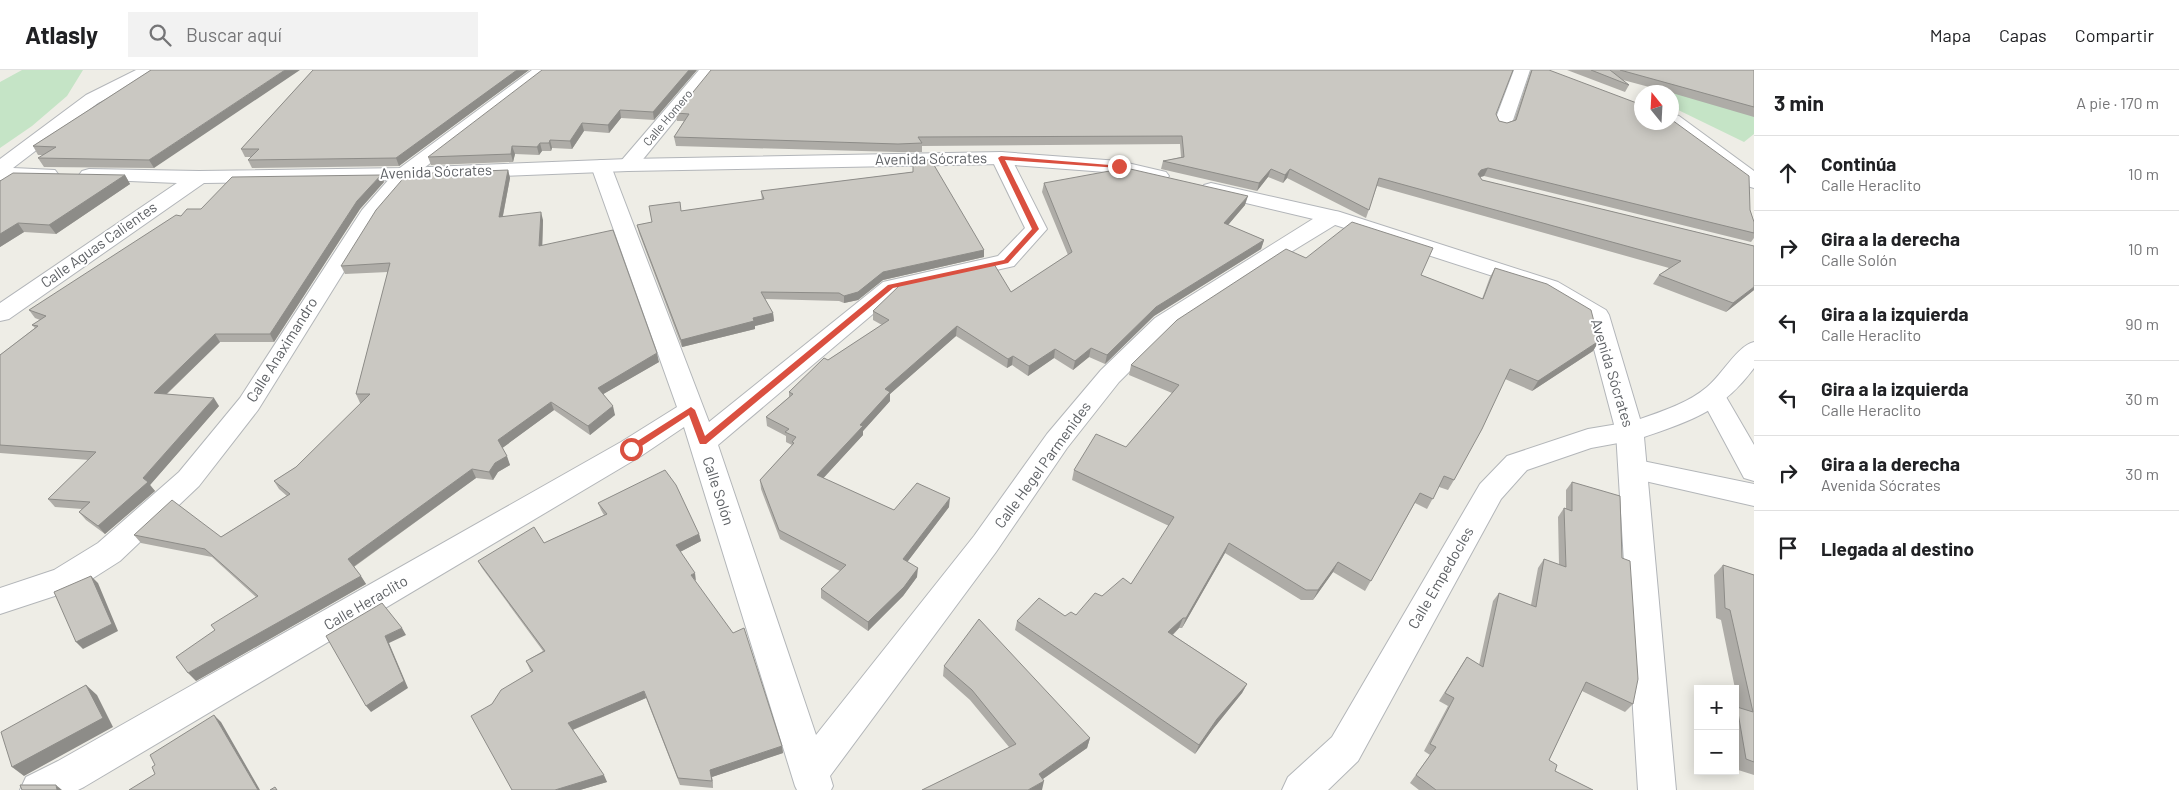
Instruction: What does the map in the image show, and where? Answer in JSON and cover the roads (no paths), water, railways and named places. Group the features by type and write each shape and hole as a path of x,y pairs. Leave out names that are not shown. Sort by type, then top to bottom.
{"street":[{"path":"0,168 92,99 149,70"},
{"name":"Calle Anaximandro","path":"0,601 65,580 110,552 189,479 249,404 368,214 404,174 543,70"},
{"name":"Calle Homero","path":"615,166 708,70"},
{"path":"1503,123 1522,70"},
{"path":"92,99 99,77"},
{"path":"1679,125 1754,180"},
{"path":"703,442 891,286 1006,261 1036,229 1001,158"},
{"name":"Avenida Sócrates","path":"0,174 199,177 404,174 615,166 1001,158 1119,166 1332,218 1550,287 1597,315 1630,432 1657,790"},
{"name":"Calle Solón","path":"615,166 691,410 813,781"},
{"name":"Calle Aguas Calientes","path":"0,314 199,177"},
{"name":"Calle Hegel Parmenides","path":"813,781 985,544 1057,441 1110,376 1164,323 1250,266 1332,218"},
{"name":"Calle Empedocles","path":"1301,790 1345,749 1490,492 1517,463 1588,439 1630,432 1679,415 1713,396 1734,376 1754,350"},
{"path":"1713,396 1754,471"},
{"name":"Calle Heraclito","path":"38,790 71,774 631,449 691,410"},
{"path":"1632,468 1754,495"}]}
